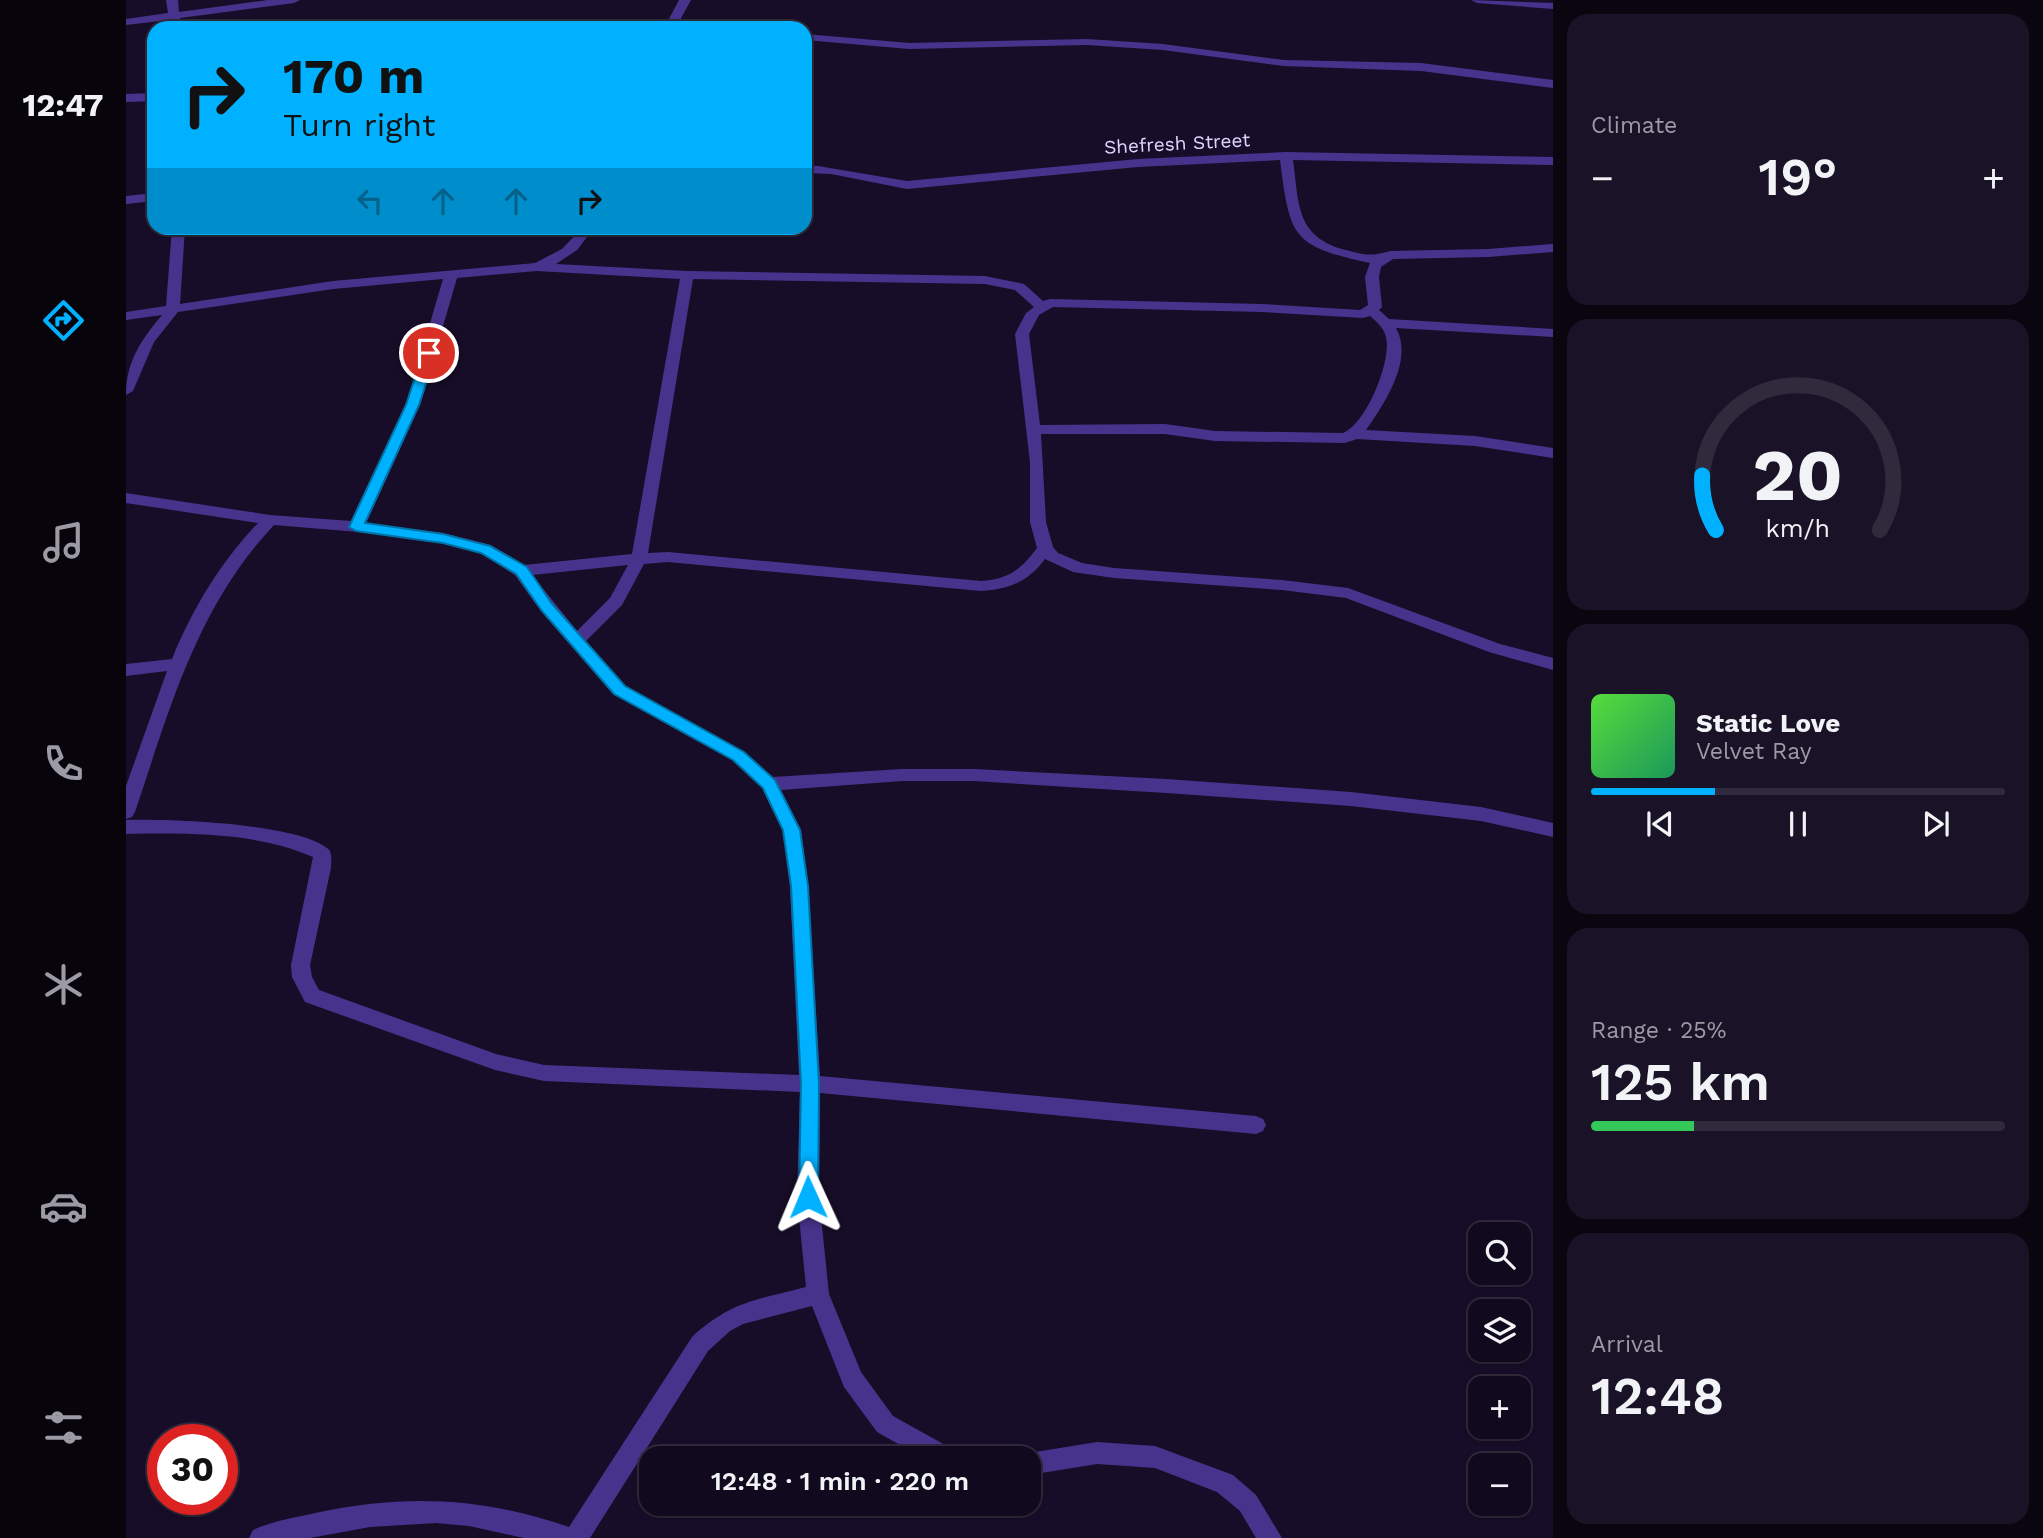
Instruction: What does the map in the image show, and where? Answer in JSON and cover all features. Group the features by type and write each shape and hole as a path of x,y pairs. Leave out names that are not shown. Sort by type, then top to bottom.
{"street":[{"path":"172,0 174,21"},
{"path":"126,22 294,0"},
{"path":"673,21 685,0"},
{"path":"1477,0 1553,6"},
{"path":"812,38 909,46 1087,42 1174,48 1284,63 1421,67 1553,84"},
{"path":"126,98 147,97"},
{"path":"1286,156 1294,216 1301,234 1325,249 1377,261 1390,255 1414,253 1488,253 1553,248"},
{"name":"Shefresh Street","path":"812,169 906,185 1138,163 1286,156 1553,161"},
{"path":"126,200 147,198"},
{"path":"126,391 147,341 173,310 178,235"},
{"path":"537,267 550,263 572,249 583,235"},
{"path":"1372,311 1375,302 1371,278 1377,261"},
{"path":"126,316 333,285 537,267 687,275 985,280 1019,287 1041,306"},
{"path":"356,527 413,405 451,275"},
{"path":"576,641 615,601 639,558 687,275"},
{"path":"1355,435 1374,404 1396,355 1392,334 1372,311 1346,314 1262,308 1076,303 1041,306 1026,323 1022,334 1034,430 1038,522 1045,548 1061,562 1079,568 1114,573 1282,585 1348,593 1495,648 1553,664"},
{"path":"1385,323 1553,333"},
{"path":"1034,430 1165,429 1215,436 1345,438 1355,435 1475,441 1553,453"},
{"path":"126,498 270,520 419,534 485,549 522,571 547,607 619,690 738,756 769,784 792,830 799,886 810,1084 808,1197 818,1294 852,1379 885,1424 924,1446"},
{"path":"126,812 177,664 217,586 239,554 270,520"},
{"path":"522,571 668,557 981,586 1006,585 1020,578 1045,548"},
{"path":"126,670 177,664"},
{"path":"769,784 914,775 1166,786 1351,799 1481,814 1553,830"},
{"path":"126,827 155,826 291,840 322,853 323,871 302,954 302,976 312,996 495,1062 544,1073 810,1084 1256,1125"},
{"path":"576,1538 700,1344 722,1324 738,1315 818,1294"},
{"path":"1041,1462 1097,1453 1155,1457 1225,1483 1248,1503 1270,1538"},
{"path":"261,1538 338,1519 436,1511 514,1523 567,1538"}],"route":[{"path":"429,353 413,405 356,527 383,528 443,538 485,549 522,571 547,607 619,690 738,756 769,784 792,830 799,886 810,1084 808,1197"}]}
